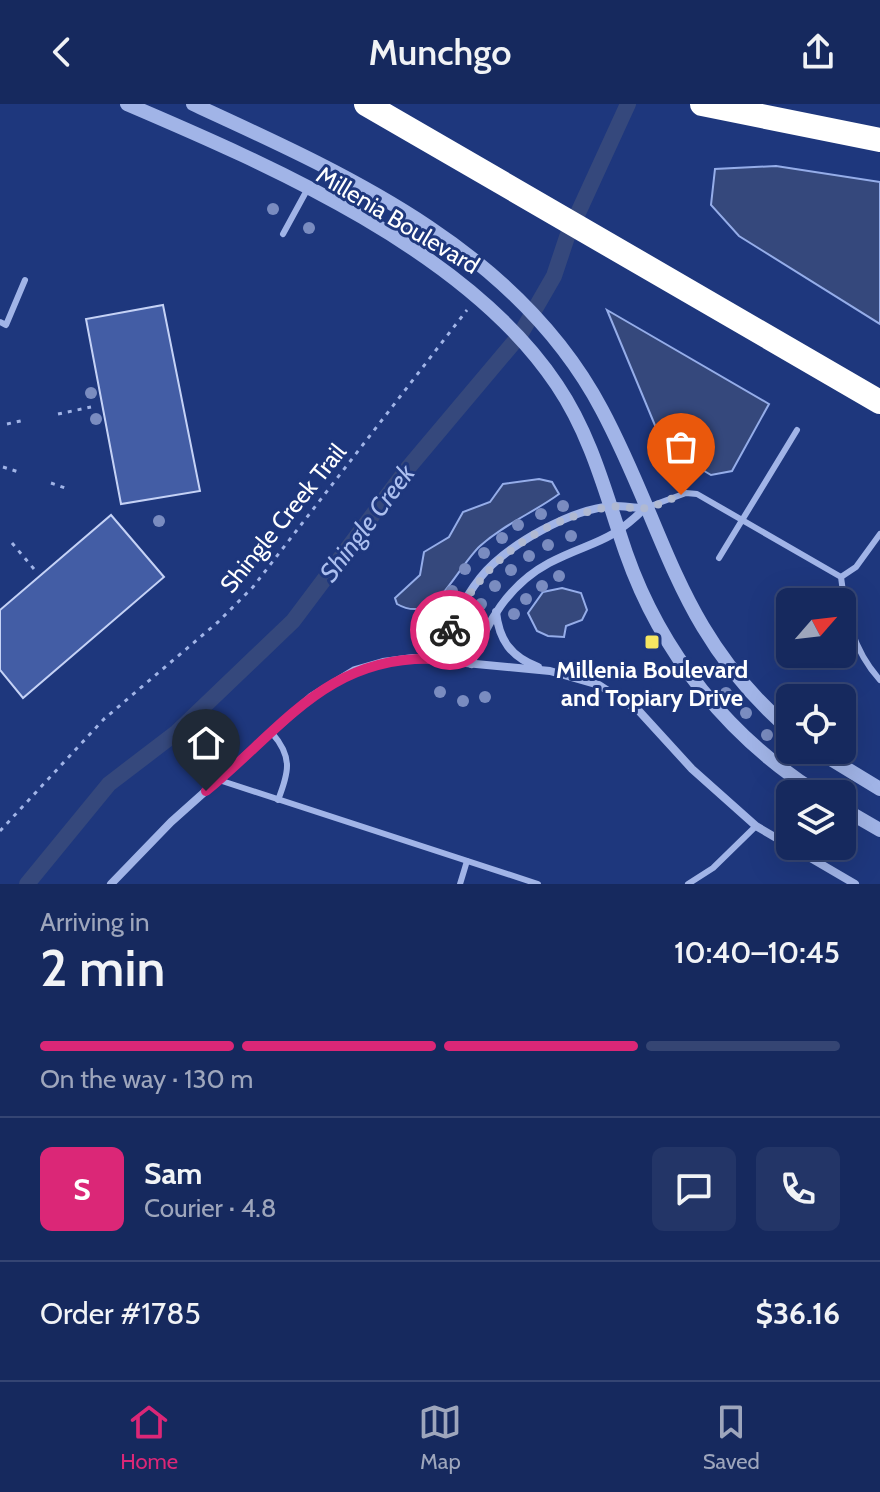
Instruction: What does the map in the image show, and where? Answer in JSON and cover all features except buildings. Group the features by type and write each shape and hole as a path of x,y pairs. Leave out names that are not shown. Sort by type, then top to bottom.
{"highway":[{"path":"366,104 880,402"},
{"path":"702,104 880,140"}],"street":[{"name":"Millenia Boulevard","path":"127,104 307,190 438,265 493,310 538,358 579,423 651,611 698,686 760,750 800,780"},
{"name":"Millenia Boulevard","path":"193,104 302,157 431,228 468,252 510,287 555,335 604,412 680,589 706,636 741,683 776,717"},
{"path":"437,659 467,597 499,559 535,534 613,506 645,508"},
{"path":"471,664 496,611 532,573 621,532 645,508"},
{"path":"496,611 504,643 515,655 550,671 599,685 639,711 696,773 756,826 855,884"},
{"path":"111,884 153,839 311,697 355,670 383,662 437,659 550,671"},
{"path":"839,764 880,789"},
{"path":"856,816 880,830"}],"lane":[{"path":"283,234 307,190"},
{"path":"0,322 6,325 25,280"},
{"path":"719,558 797,430"},
{"path":"645,508 691,493 841,577"},
{"path":"841,577 856,567 880,534"},
{"path":"841,577 846,618 858,649 880,680"},
{"path":"272,733 284,748 290,766 278,800"},
{"path":"219,780 538,884"},
{"path":"688,884 713,868 756,826"},
{"path":"460,884 467,861"}],"path":[{"name":"Shingle Creek Trail","path":"0,831 104,719 218,622 253,587 469,307"},
{"path":"58,414 91,407"},
{"path":"7,424 25,420"},
{"path":"3,467 22,473"},
{"path":"51,483 68,489"},
{"path":"12,543 34,569"}],"water":[{"path":"776,166 880,182 880,324 739,236 711,205 715,169"},
{"path":"607,310 769,404 732,471 711,475 664,447"},
{"path":"539,479 552,482 559,494 480,546 432,604 414,609 397,604 395,598 420,575 424,552 449,537 463,512 490,502 503,484"},
{"path":"562,588 581,593 587,610 582,620 566,626 564,637 548,636 537,631 528,613 543,592"}],"waterway":[{"name":"Shingle Creek","path":"27,884 109,784 177,732 293,621 408,468 520,335 554,276 567,237 628,104"}],"way so far":[{"path":"450,630 482,576 514,547 535,534 594,511 613,506 645,508 681,495"}],"place":[{"name":"Millenia Boulevard and Topiary Drive","path":"652,642"}],"route":[{"path":"206,791 311,697 331,683 355,670 383,662 437,659 450,630"}]}
